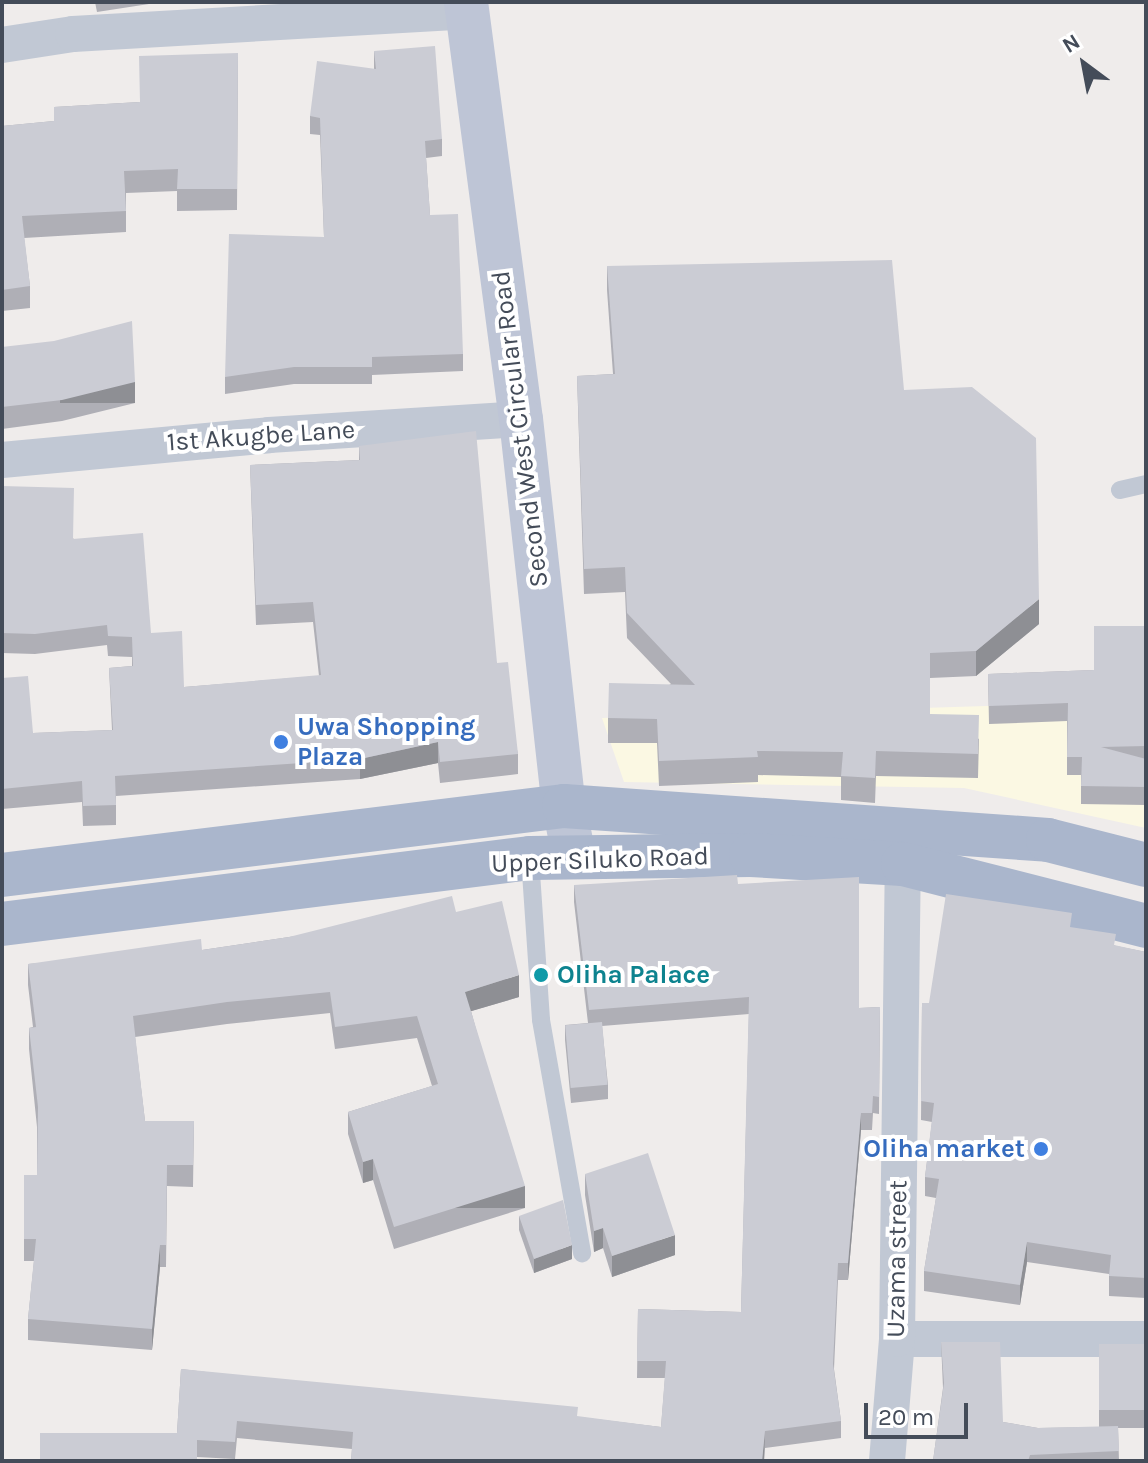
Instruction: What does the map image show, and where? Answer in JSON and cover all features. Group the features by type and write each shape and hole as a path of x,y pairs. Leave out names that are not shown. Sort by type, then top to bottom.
{"main road":[{"name":"Upper Siluko Road","path":"2,875 564,806 1048,840 1146,865"},
{"name":"Upper Siluko Road","path":"2,924 530,858 751,855 903,864 1146,926"}],"street":[{"path":"2,45 73,34 466,6"},
{"name":"Second West Circular Road","path":"466,6 521,419 564,806 574,856"},
{"name":"1st Akugbe Lane","path":"2,460 269,435 521,419"},
{"name":"Uzama street","path":"887,1461 897,1339 903,864"},
{"path":"897,1339 1146,1339"}],"lane":[{"path":"1120,490 1146,484"},
{"path":"530,858 541,1020 582,1253"}],"shaded area":[{"path":"1146,701 1146,828 964,788 624,782 602,718"}],"building":[{"path":"435,46 442,139 425,141 430,215 458,214 463,354 372,357 372,367 294,367 225,377 229,234 324,237 320,118 310,116 317,61 376,69 374,51"},
{"path":"238,53 237,189 177,189 178,169 124,171 126,211 22,216 30,286 2,290 2,126 54,121 54,107 140,102 139,56"},
{"path":"892,260 904,390 972,387 1036,438 1039,599 976,651 930,653 930,714 979,715 978,754 876,751 875,778 841,776 843,752 757,751 758,757 659,761 657,719 608,718 609,683 695,685 627,613 625,567 584,569 577,376 615,374 607,266"},
{"path":"132,321 135,382 62,400 2,407 2,347 54,341"},
{"path":"476,431 497,663 508,662 518,754 440,762 438,742 360,759 115,776 116,805 83,806 82,781 2,789 2,678 28,676 33,733 113,730 109,668 133,666 132,637 108,636 107,625 35,634 2,633 2,486 74,488 73,539 143,533 151,633 182,631 184,687 321,675 313,602 256,605 250,465 360,460 359,446"},
{"path":"1094,626 1146,626 1146,746 1101,747 1146,759 1146,787 1081,786 1082,757 1067,757 1068,703 989,706 988,674 1094,670"},
{"path":"737,875 738,884 859,877 859,1008 880,1007 879,1097 873,1096 872,1113 861,1113 848,1263 838,1263 833,1364 841,1421 765,1431 762,1461 351,1461 353,1432 237,1421 235,1442 197,1440 197,1433 177,1433 181,1369 578,1407 577,1416 661,1427 666,1361 637,1361 638,1309 741,1312 749,997 589,1010 574,885"},
{"name":"Oliha market","path":"946,894 1072,913 1070,927 1116,934 1114,945 1146,952 1146,1278 1109,1276 1111,1255 1027,1242 1020,1285 924,1271 939,1179 925,1177 934,1103 921,1101 922,1003 929,1003"},
{"path":"452,896 456,912 502,901 519,975 465,992 525,1186 394,1227 373,1159 363,1162 348,1112 438,1084 417,1016 335,1027 330,992 227,1002 133,1016 145,1121 194,1121 193,1165 167,1165 166,1245 160,1245 152,1329 28,1319 36,1239 24,1239 24,1175 37,1175 38,1107 29,1028 36,1027 28,964 201,939 202,950 289,937"},
{"path":"602,1022 607,1085 571,1088 565,1025"},
{"path":"648,1153 675,1235 612,1256 603,1228 594,1231 585,1174"},
{"path":"563,1200 572,1245 534,1259 519,1216"},
{"path":"941,1342 1000,1342 1003,1422 1038,1428 1118,1426 1119,1451 1030,1455 1028,1461 933,1461 944,1383"},
{"path":"1099,1344 1146,1344 1146,1410 1099,1410"},
{"path":"40,1433 197,1433 197,1461 40,1461"}],"place":[{"name":"Uwa Shopping Plaza","path":"281,742"},
{"name":"Oliha Palace","path":"541,975"},
{"name":"Oliha market","path":"1041,1149"}]}
